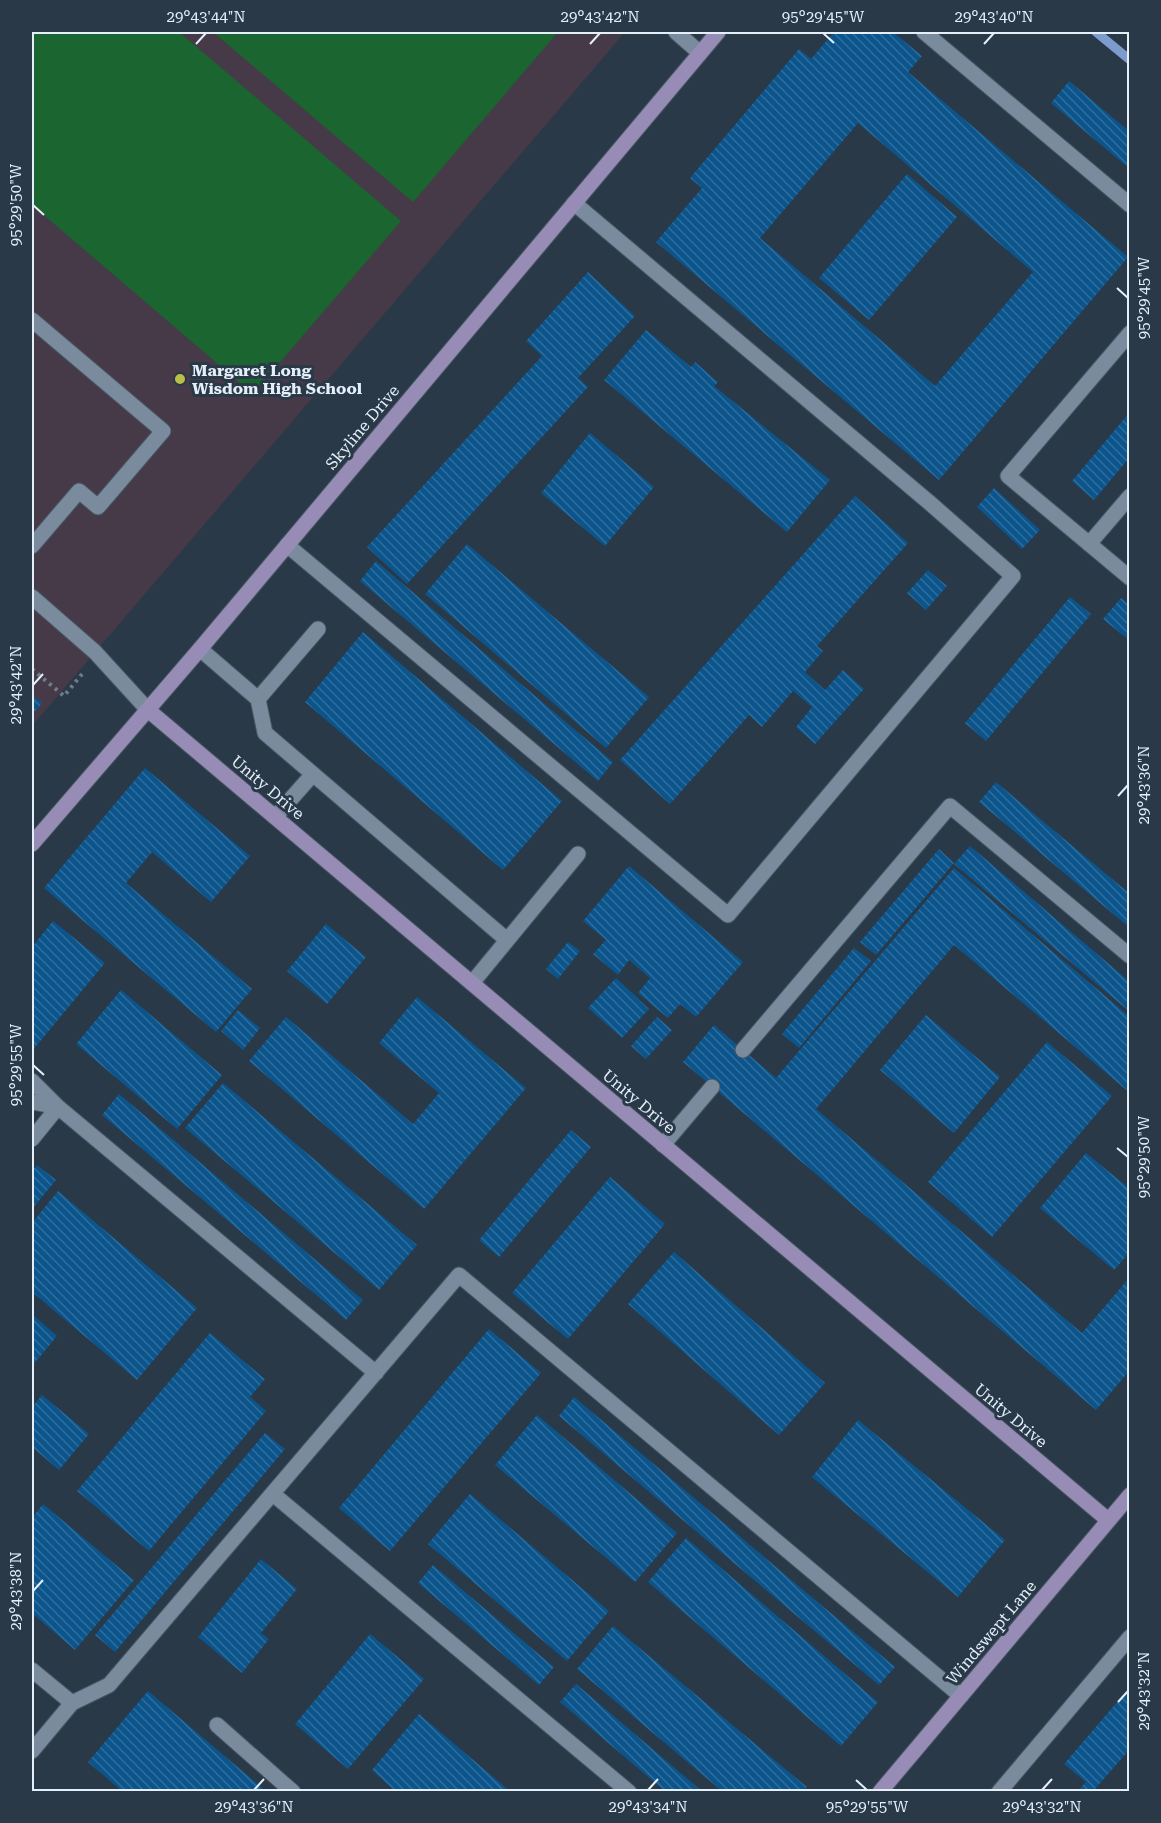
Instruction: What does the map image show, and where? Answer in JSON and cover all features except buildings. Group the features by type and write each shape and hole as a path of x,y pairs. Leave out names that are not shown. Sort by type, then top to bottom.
{"street":[{"name":"Skyline Drive","path":"32,844 200,649 718,32"},
{"name":"Unity Drive","path":"148,710 1108,1520"},
{"name":"Windswept Lane","path":"880,1791 1130,1495"}],"lane":[{"path":"676,32 700,53"},
{"path":"924,32 1130,205"},
{"path":"287,545 728,915 1013,576 574,203"},
{"path":"32,320 163,431 98,507 79,491 32,546"},
{"path":"1130,333 1008,476 1130,578"},
{"path":"1089,544 1130,496"},
{"path":"32,597 95,652 148,710"},
{"path":"258,699 318,629"},
{"path":"200,649 258,699 265,733 507,940"},
{"path":"275,817 313,774"},
{"path":"743,1050 950,806 1130,956"},
{"path":"472,983 579,854"},
{"path":"32,1081 58,1107 376,1372"},
{"path":"663,1145 712,1087"},
{"path":"32,1102 58,1107"},
{"path":"32,1139 58,1107"},
{"path":"32,1751 72,1703 109,1685 459,1275 961,1696"},
{"path":"273,1494 629,1791"},
{"path":"999,1791 1130,1637"},
{"path":"32,1670 72,1703"},
{"path":"217,1725 293,1791"}],"path":[{"path":"32,669 64,696"}],"shaded area":[{"name":"Margaret Long Wisdom High School","path":"32,32 625,32 32,726"}],"green space":[{"path":"32,32 179,32 401,221 253,394 32,205"},
{"path":"213,32 558,32 413,202"}],"waterway":[{"path":"1096,32 1130,60"}],"place":[{"name":"Margaret Long Wisdom High School","path":"180,379"}]}
